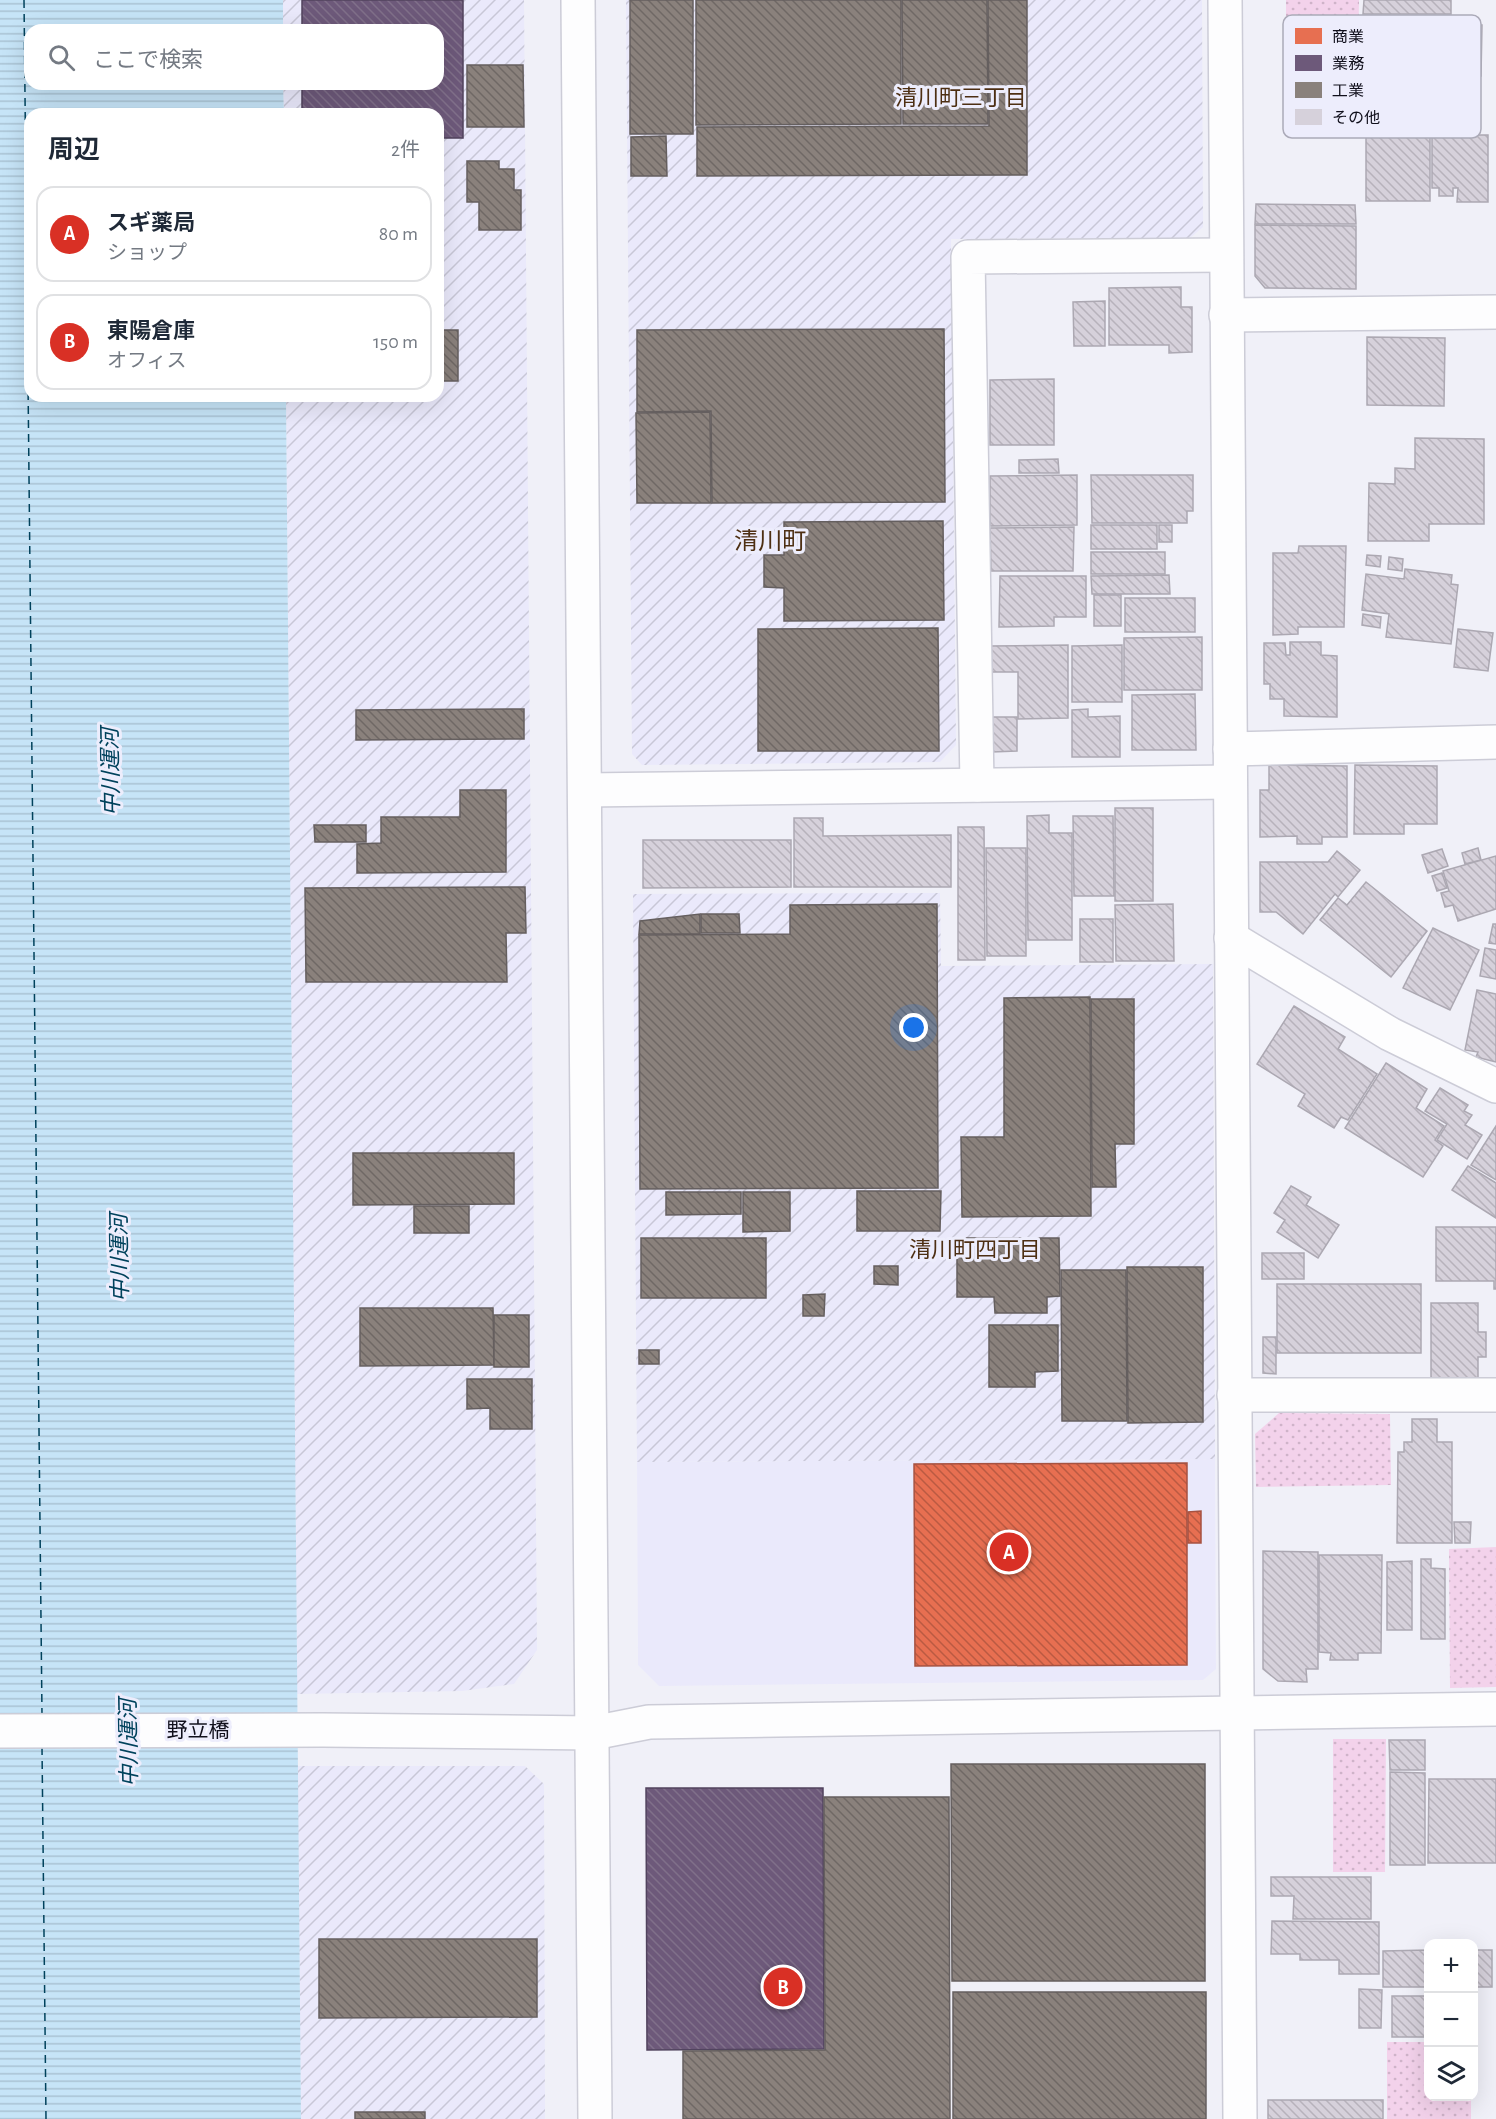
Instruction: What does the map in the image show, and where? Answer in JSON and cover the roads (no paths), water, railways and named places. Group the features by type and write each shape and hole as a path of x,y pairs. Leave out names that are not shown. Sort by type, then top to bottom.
{"street":[{"path":"578,0 595,2119"},
{"path":"1225,0 1240,2119"},
{"path":"977,785 968,257 1226,255"},
{"path":"1227,315 1496,312"},
{"path":"1230,748 1496,742"},
{"path":"585,790 1230,782"},
{"path":"1231,938 1390,1034 1496,1086"},
{"path":"1234,1395 1496,1395"},
{"name":"野立橋","path":"0,1731 323,1730 593,1733 649,1722 1496,1709"}],"water":[{"name":"中川運河","path":"0,0 283,0 283,24 24,24 24,90 283,90 284,108 24,108 24,402 286,402 301,2119 0,2119"}],"place":[{"name":"スギ薬局","path":"1009,1552"},
{"name":"東陽倉庫","path":"783,1987"}],"district":[{"name":"清川町三丁目","path":"961,97"},
{"name":"清川町","path":"770,541"},
{"name":"清川町四丁目","path":"975,1249"}]}
